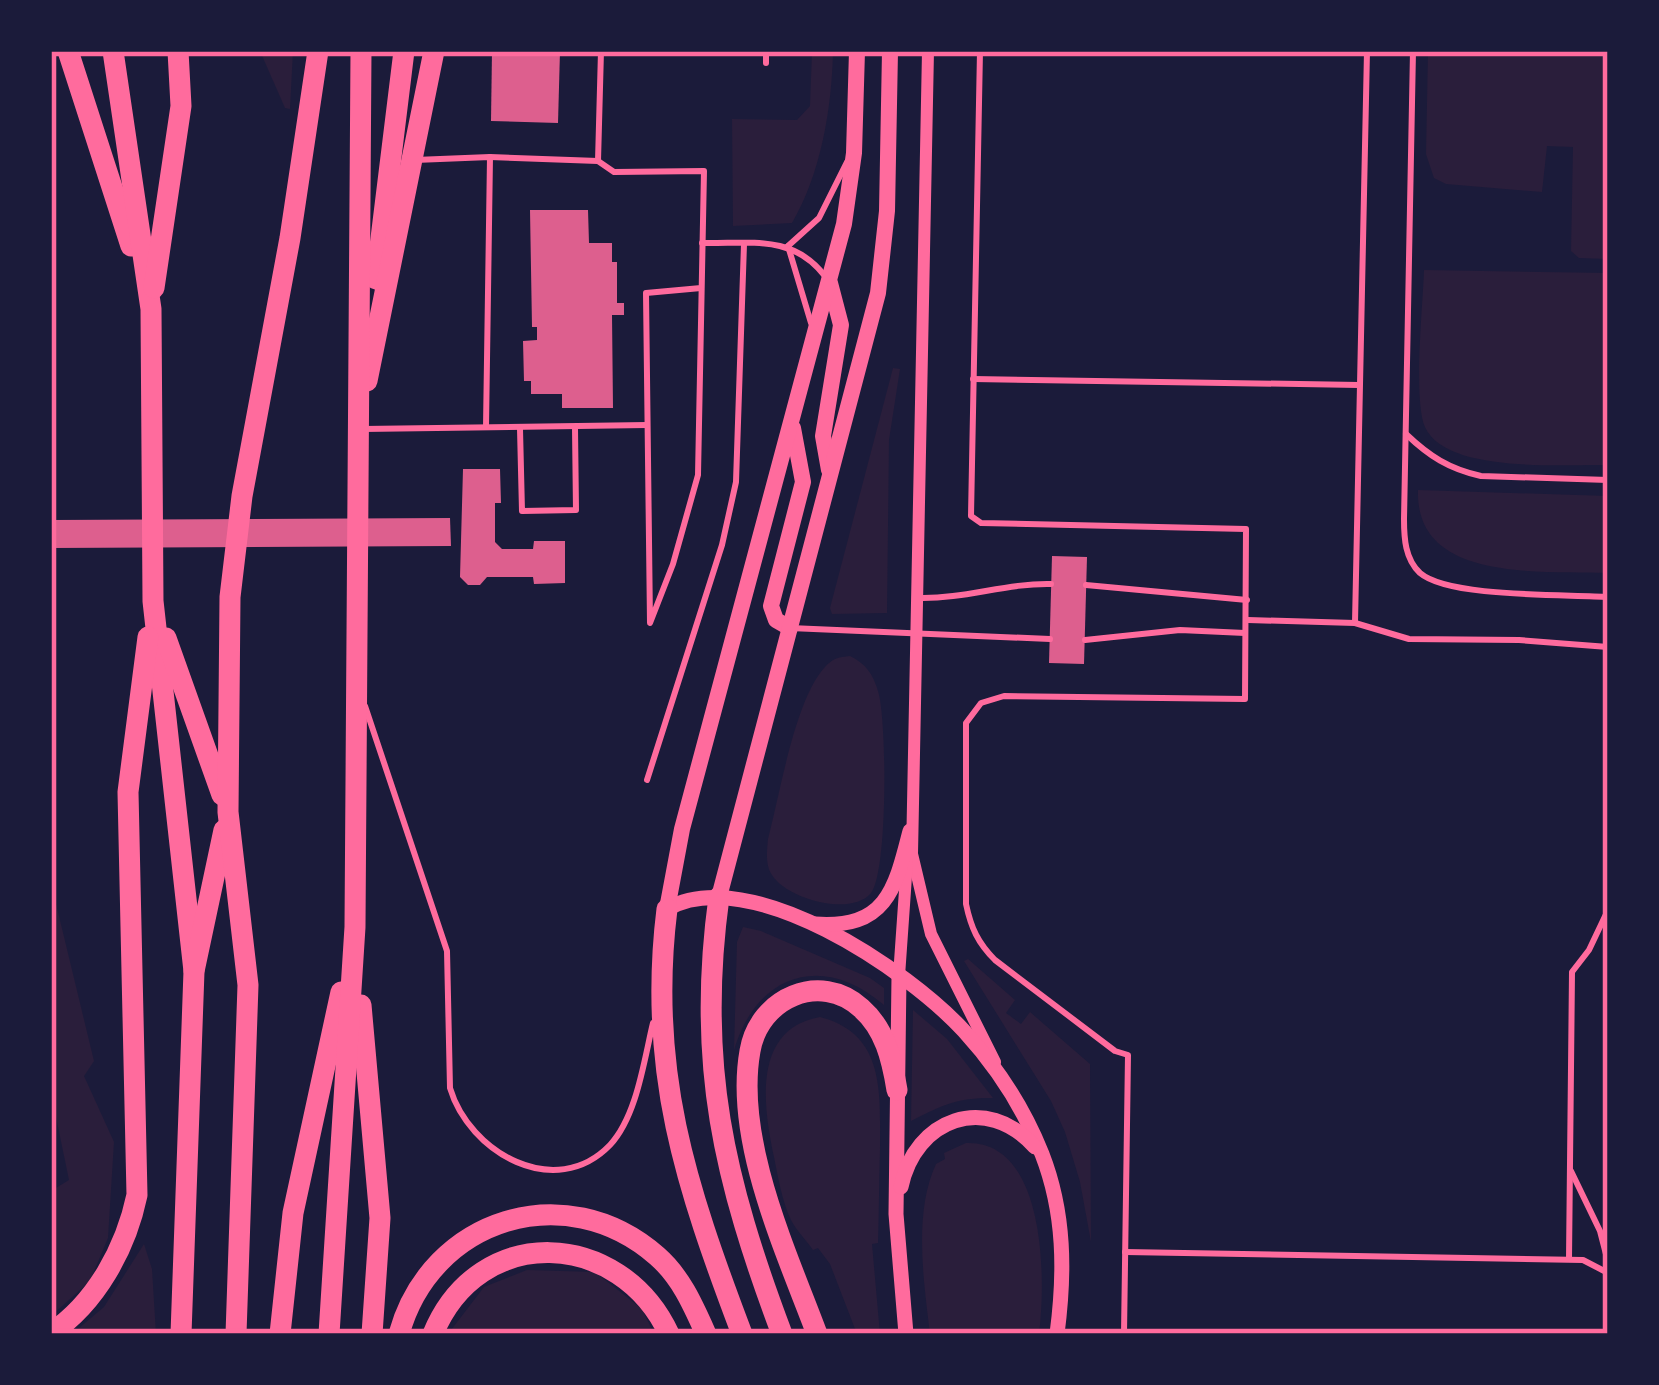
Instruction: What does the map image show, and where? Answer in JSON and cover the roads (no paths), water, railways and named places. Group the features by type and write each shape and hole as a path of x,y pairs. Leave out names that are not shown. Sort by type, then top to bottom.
{"highway":[{"path":"68,51 151,309"},
{"path":"113,51 151,309 153,601 194,971 182,1334"},
{"path":"151,309 181,106 178,51"},
{"path":"236,1334 248,985 228,812 228,653 236,534 318,51"},
{"path":"329,1334 355,927 361,51"},
{"path":"357,429 404,51"},
{"path":"357,429 434,51"},
{"path":"153,601 228,812 194,971"},
{"path":"51,1333 75,1314 104,1277 128,1228 137,1196 128,793 153,601"},
{"path":"719,897 709,1001 716,1114 743,1228 782,1334"},
{"path":"668,909 661,995 667,1079 682,1163 742,1334"},
{"path":"280,1334 293,1213 355,927"},
{"path":"355,927 380,1219 372,1334"},
{"path":"817,1334 778,1230 757,1154 748,1089 753,1037 764,1017 791,995 813,990 839,993 860,1007 878,1028 897,1090"},
{"path":"399,1334 414,1296 440,1261 488,1228 530,1215 577,1216 620,1230 668,1266 694,1306 704,1334"},
{"path":"434,1334 456,1295 480,1274 508,1259 552,1252 594,1259 620,1273 651,1303 669,1334"}],"main road":[{"path":"668,909 682,829 830,283 850,191 856,51"},
{"path":"719,897 882,266 890,51"},
{"path":"830,283 841,325 823,436 830,477"},
{"path":"790,628 776,620 771,606 803,482 792,423"}],"street":[{"path":"906,1334 896,1214 897,1090 899,976 910,831 928,51"},
{"path":"810,923 857,922 878,911 893,886 910,831"},
{"path":"910,831 915,875 931,934 1043,1155 1063,1245 1058,1334"},
{"path":"668,909 690,899 719,897 810,923 899,976 962,1029 1010,1090"},
{"path":"896,1214 916,1146 944,1124 967,1118 994,1121 1019,1132 1043,1155"}],"lane":[{"path":"598,160 601,51"},
{"path":"766,51 766,63"},
{"path":"980,51 970,512 974,520 1246,529 1245,699 1004,696 981,703 966,723 966,904 971,927 995,960 1115,1051 1128,1055 1124,1334"},
{"path":"1355,623 1367,51"},
{"path":"1413,51 1404,531 1408,554 1423,575 1461,589 1608,596"},
{"path":"788,246 818,218 854,148"},
{"path":"486,427 490,157"},
{"path":"414,160 598,160 614,172 704,171 698,475 674,564 650,623 646,293 701,288"},
{"path":"701,243 788,246 806,254 830,283"},
{"path":"647,780 716,566 736,482 743,244"},
{"path":"788,246 814,341"},
{"path":"973,379 1360,385"},
{"path":"357,429 647,425"},
{"path":"520,428 521,511 576,510 575,428"},
{"path":"1406,434 1429,456 1463,472 1608,480"},
{"path":"916,598 957,598 1016,584 1052,584"},
{"path":"1086,585 1246,600"},
{"path":"1247,620 1355,623 1409,639 1608,647"},
{"path":"790,628 1050,639"},
{"path":"1084,640 1180,630 1246,633"},
{"path":"356,680 447,951 450,1088 455,1106 476,1137 503,1157 541,1168 563,1168 595,1156 615,1138 632,1100 661,995"},
{"path":"1569,1259 1572,972 1589,950 1608,910"},
{"path":"1570,1169 1600,1231 1608,1262"},
{"path":"1125,1252 1569,1259 1583,1260 1608,1273"}]}
